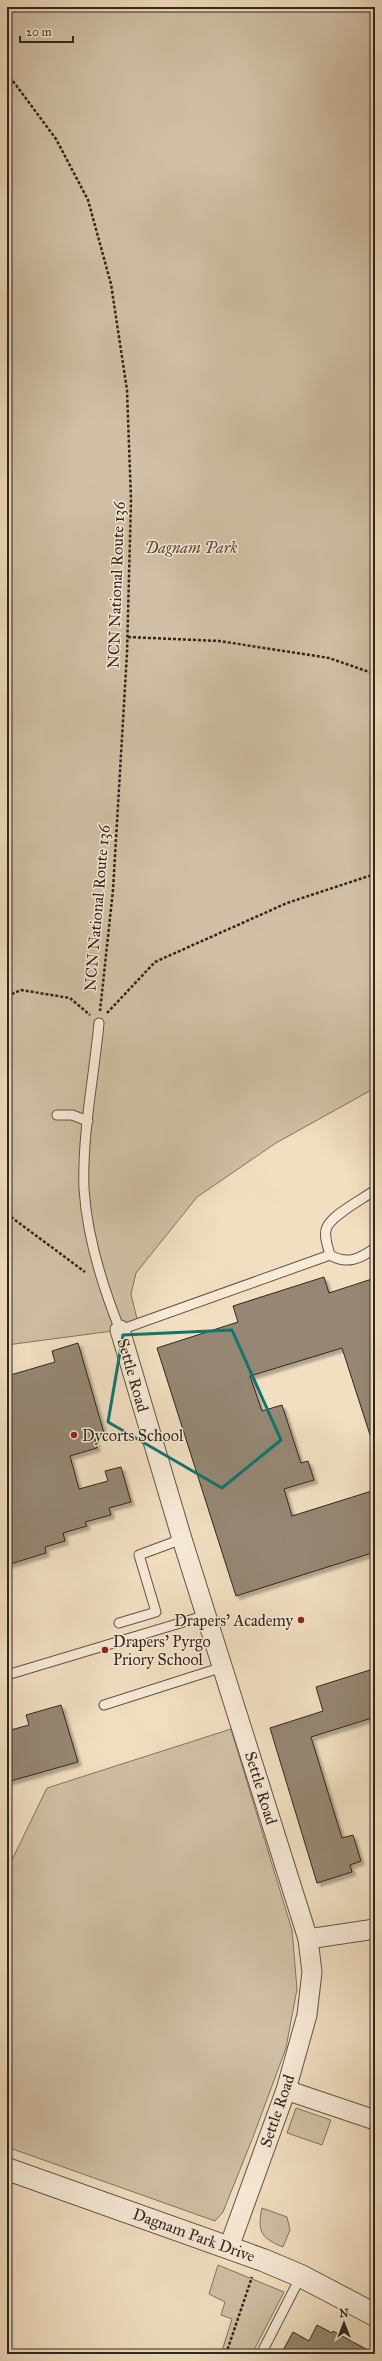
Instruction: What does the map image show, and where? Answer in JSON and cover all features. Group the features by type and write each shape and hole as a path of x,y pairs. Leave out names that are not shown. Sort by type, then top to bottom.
{"street":[{"name":"Settle Road","path":"120,1330 182,1539 308,1939 312,1972 307,2014 286,2090 229,2247"},
{"path":"308,1939 375,1929"},
{"path":"286,2090 375,2120"},
{"name":"Dagnam Park Drive","path":"7,2169 258,2258 301,2276 375,2315"}],"lane":[{"path":"99,1023 88,1121 84,1190 102,1285 120,1330 330,1255 340,1260 352,1260 363,1257 375,1248"},
{"path":"57,1115 72,1115 88,1121"},
{"path":"330,1255 326,1242 327,1228 335,1218 375,1190"},
{"path":"119,1623 156,1612 139,1555 182,1539"},
{"path":"7,1675 207,1615"},
{"path":"104,1705 223,1667"},
{"path":"261,2354 301,2276"}],"path":[{"name":"NCN National Route 136","path":"7,73 56,139 88,200 111,284 127,390 131,500 127,637 113,890 99,1023"},
{"path":"127,637 220,641 329,658 375,674"},
{"path":"99,1023 155,962 287,903 375,874"},
{"name":"NCN National Route 136","path":"7,996 21,990 70,998 99,1023"},
{"path":"7,1214 102,1285"},
{"path":"226,2354 258,2258"}],"highlighted area":[{"path":"232,1330 281,1440 222,1488 108,1422 123,1335"}],"green space":[{"name":"Dagnam Park","path":"7,7 375,7 375,1088 276,1143 197,1197 136,1273 131,1294 138,1323 120,1330 7,1345"},
{"path":"231,1729 292,1930 297,1989 286,2048 223,2212 215,2221 7,2147 7,1870 47,1788"},
{"path":"296,2108 331,2120 322,2145 287,2133"},
{"path":"262,2208 287,2217 290,2230 283,2247 265,2237 262,2233 260,2223"},
{"path":"218,2265 284,2292 252,2354 221,2354 232,2319 221,2315 225,2302 209,2294"}],"building":[{"path":"324,1277 329,1293 375,1278 375,1441 372,1441 342,1348 250,1376 262,1411 282,1405 301,1463 308,1461 314,1480 284,1489 292,1516 375,1490 375,1552 236,1596 157,1348 238,1322 233,1306"},
{"path":"78,1343 104,1433 94,1435 97,1448 70,1456 79,1489 108,1481 105,1471 121,1467 131,1502 109,1508 111,1515 85,1522 87,1526 63,1533 65,1541 45,1547 46,1553 7,1565 7,1376 55,1362 52,1351"},
{"path":"370,1670 375,1686 375,1717 311,1737 342,1838 353,1835 361,1861 350,1865 352,1872 317,1883 270,1728 323,1711 316,1687"},
{"path":"61,1705 78,1762 7,1782 7,1731 29,1725 26,1715"},
{"path":"317,2325 332,2333 333,2331 375,2354 281,2354 293,2332 309,2341"}],"place":[{"name":"Dycorts School","path":"74,1435"},
{"name":"Drapers' Academy","path":"301,1620"},
{"name":"Drapers' Pyrgo Priory School","path":"105,1650"}]}
